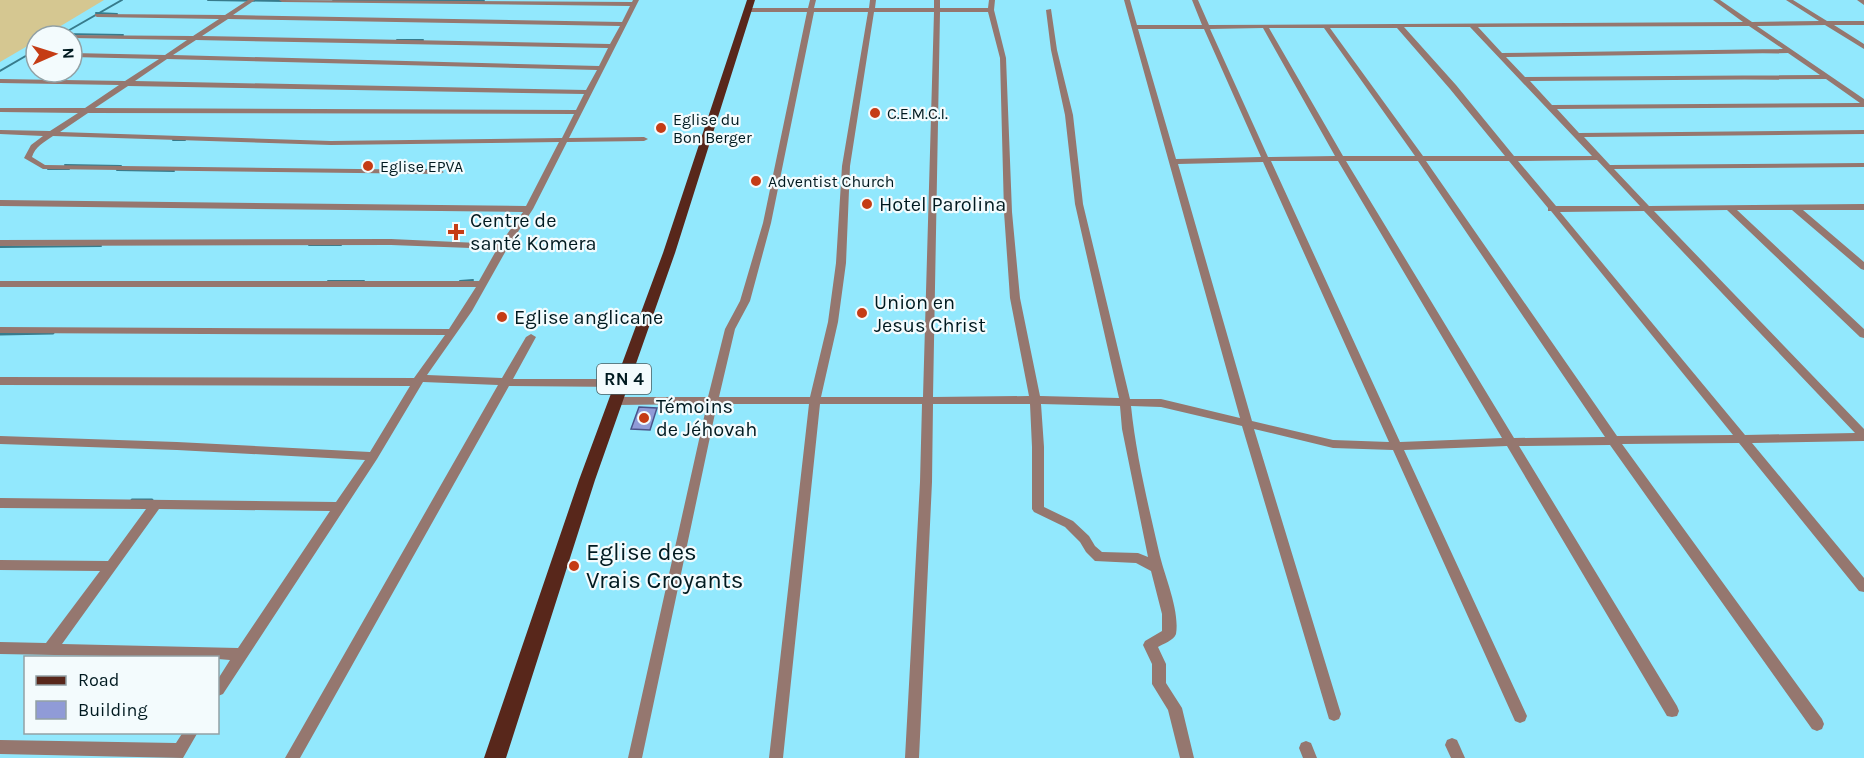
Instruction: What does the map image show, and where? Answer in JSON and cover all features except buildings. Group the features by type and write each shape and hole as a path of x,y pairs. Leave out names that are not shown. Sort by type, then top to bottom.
{"main road":[{"name":"RN 4","path":"495,758 572,522 669,253 749,5"}],"street":[{"path":"252,0 51,134 29,153 28,158 43,166 440,172"},
{"path":"219,688 373,456 418,380 453,332 503,247 529,209 635,2 282,0"},
{"path":"912,758 923,552 937,0"},
{"path":"1127,0 1247,423 1334,714"},
{"path":"1195,0 1520,716"},
{"path":"1716,0 1864,104"},
{"path":"1789,0 1864,47"},
{"path":"1860,0 1864,3"},
{"path":"749,5 873,5 937,10 991,5 1003,58 1008,212 1015,298 1035,400 1038,509 1069,524 1099,557 1138,558 1157,568"},
{"path":"635,758 730,329 744,301 767,223 812,5"},
{"path":"777,758 815,400 833,322 841,263 846,166 873,5"},
{"path":"1049,10 1056,57 1069,115 1078,204 1125,401 1128,429 1157,568 1170,614 1169,634 1150,645 1159,664 1159,684 1175,708 1187,758"},
{"path":"97,15 624,24"},
{"path":"1135,27 1864,23"},
{"path":"1473,25 1864,436"},
{"path":"1264,26 1318,122 1343,159 1672,711"},
{"path":"1325,26 1420,158 1614,440 1817,724"},
{"path":"1399,26 1510,157 1864,587"},
{"path":"84,36 613,46"},
{"path":"1501,55 1790,51"},
{"path":"84,55 600,68"},
{"path":"1524,79 1827,76"},
{"path":"0,81 590,93"},
{"path":"1552,107 1864,104"},
{"path":"0,110 580,112"},
{"path":"0,132 331,143 644,140"},
{"path":"1578,135 1864,132"},
{"path":"1173,162 1266,159 1599,158"},
{"path":"1607,167 1864,165"},
{"path":"0,203 529,209"},
{"path":"1794,207 1864,267"},
{"path":"1551,209 1863,207"},
{"path":"1729,208 1864,335"},
{"path":"0,243 391,242 503,247"},
{"path":"0,285 482,284"},
{"path":"0,330 453,332"},
{"path":"292,758 531,337"},
{"path":"0,381 418,380 622,383"},
{"path":"616,401 1035,400 1161,403 1334,444 1398,446 1614,440 1743,441 1864,436"},
{"path":"0,441 177,446 373,456"},
{"path":"0,503 339,507"},
{"path":"50,649 156,505"},
{"path":"0,565 112,566"},
{"path":"0,648 240,654"},
{"path":"0,747 178,754 190,734"}],"shaded area":[{"path":"0,0 104,0 64,24 24,24 24,48 0,62"}],"waterway":[{"path":"99,13 122,0"},
{"path":"208,0 284,1"},
{"path":"333,0 484,1"},
{"path":"80,24 99,13"},
{"path":"99,13 117,14"},
{"path":"84,34 123,35"},
{"path":"397,40 423,40"},
{"path":"0,71 24,57"},
{"path":"173,140 185,140"},
{"path":"65,165 121,166"},
{"path":"48,169 69,169"},
{"path":"117,170 174,171"},
{"path":"410,170 441,170"},
{"path":"309,245 341,245"},
{"path":"0,247 101,246"},
{"path":"460,281 473,280"},
{"path":"328,281 364,281"},
{"path":"0,334 53,333"},
{"path":"132,500 152,500"}],"place":[{"name":"C.E.M.C.I.","path":"875,113"},
{"name":"Eglise du Bon Berger","path":"661,128"},
{"name":"Eglise EPVA","path":"368,166"},
{"name":"Adventist Church","path":"756,181"},
{"name":"Hotel Parolina","path":"867,204"},
{"name":"Centre de santé Komera","path":"456,232"},
{"name":"Union en Jesus Christ","path":"862,313"},
{"name":"Eglise anglicane","path":"502,317"},
{"name":"Témoins de Jéhovah","path":"644,418"},
{"name":"Eglise des Vrais Croyants","path":"574,566"}]}
